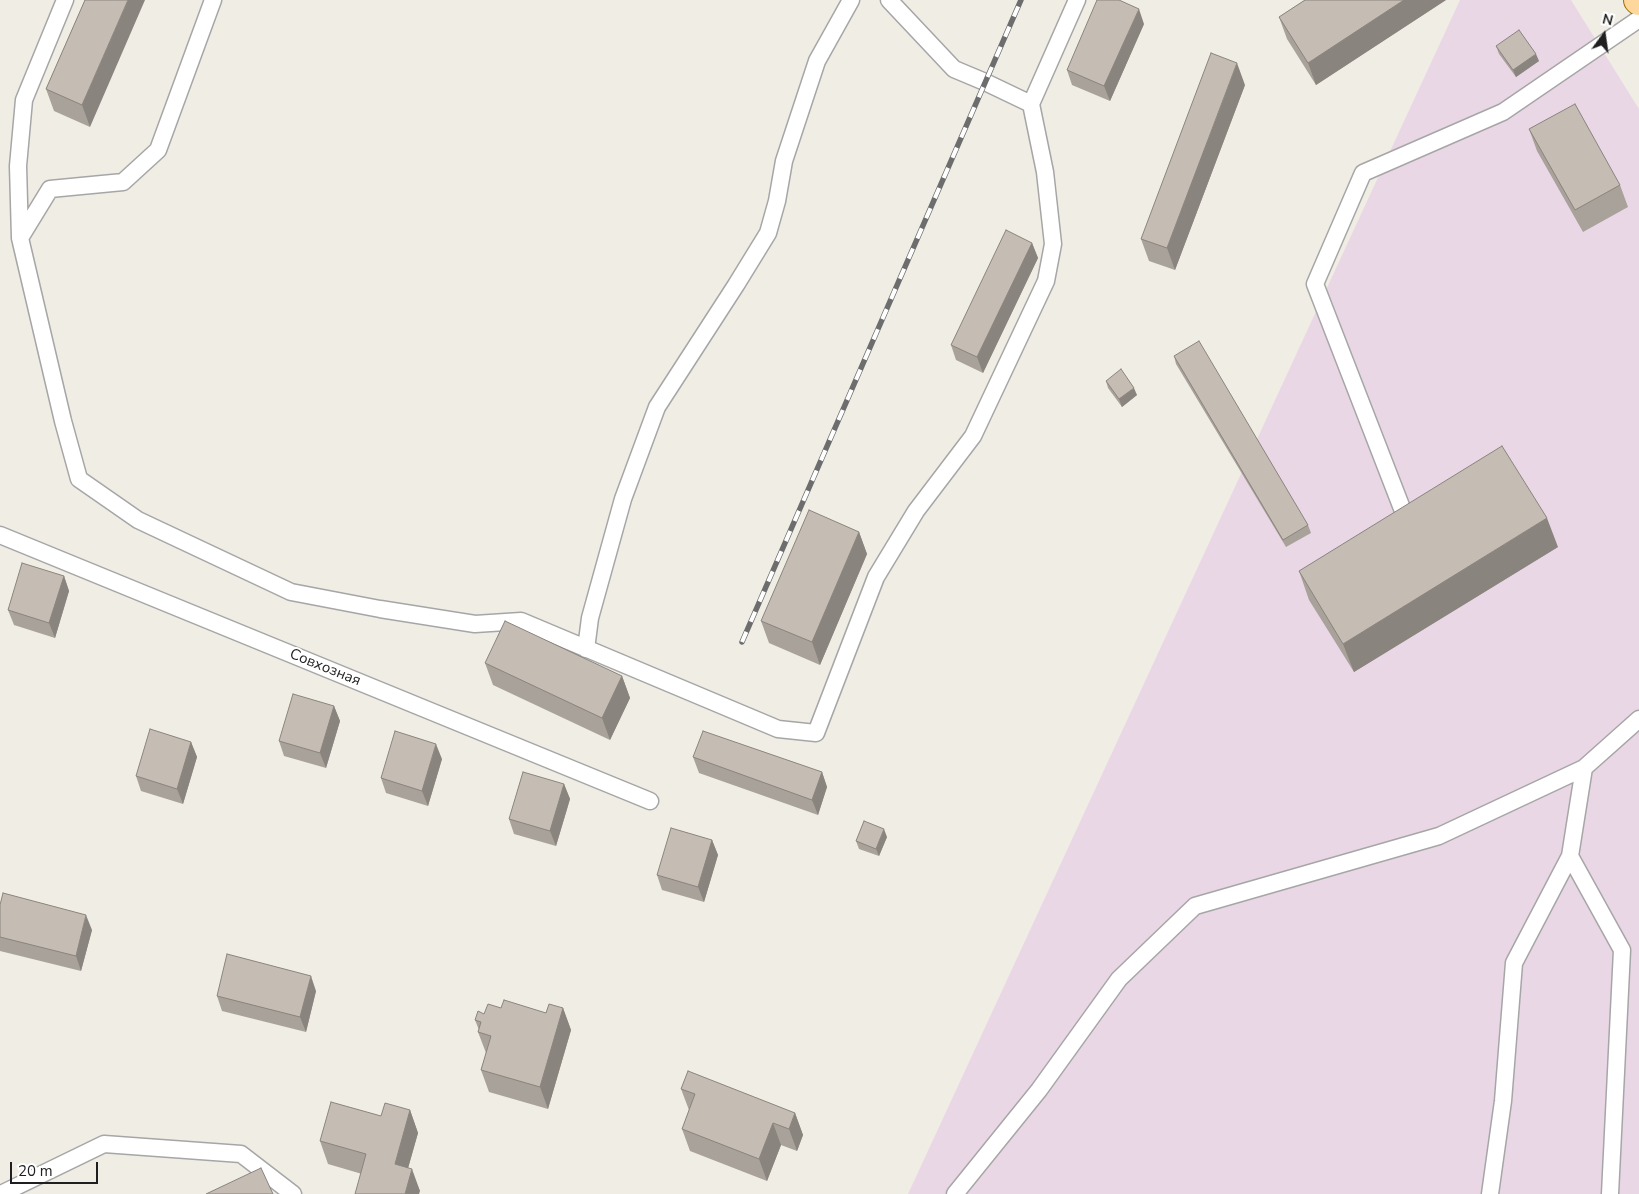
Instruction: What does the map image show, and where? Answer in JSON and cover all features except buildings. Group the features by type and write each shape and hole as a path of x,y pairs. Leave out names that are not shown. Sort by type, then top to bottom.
{"lane":[{"path":"65,0 24,100 18,166 20,238 63,421 80,479 138,520 291,592 380,610 475,624 520,621 778,729 816,733 876,577 916,511 973,436 1046,281 1052,244 1045,172 1031,104 1077,0"},
{"path":"20,238 50,189 123,182 158,150 213,0"},
{"path":"586,649 590,618 623,500 656,407 768,233 777,201 784,161 817,61 851,0"},
{"path":"889,0 954,70 985,82 1031,104"},
{"path":"1403,510 1315,284 1363,173 1503,112 1639,19"},
{"name":"Совхозная","path":"0,535 650,801"},
{"path":"955,1194 1039,1090 1119,979 1195,906 1439,836 1584,768 1639,719"},
{"path":"1490,1194 1503,1101 1514,963 1570,856 1584,768"},
{"path":"1570,856 1622,950 1610,1194"},
{"path":"1,1194 104,1144 241,1154 293,1194"}],"shaded area":[{"path":"1460,0 1571,0 1639,109 1639,1194 908,1194"}],"railway":[{"path":"742,642 1021,0"}]}
